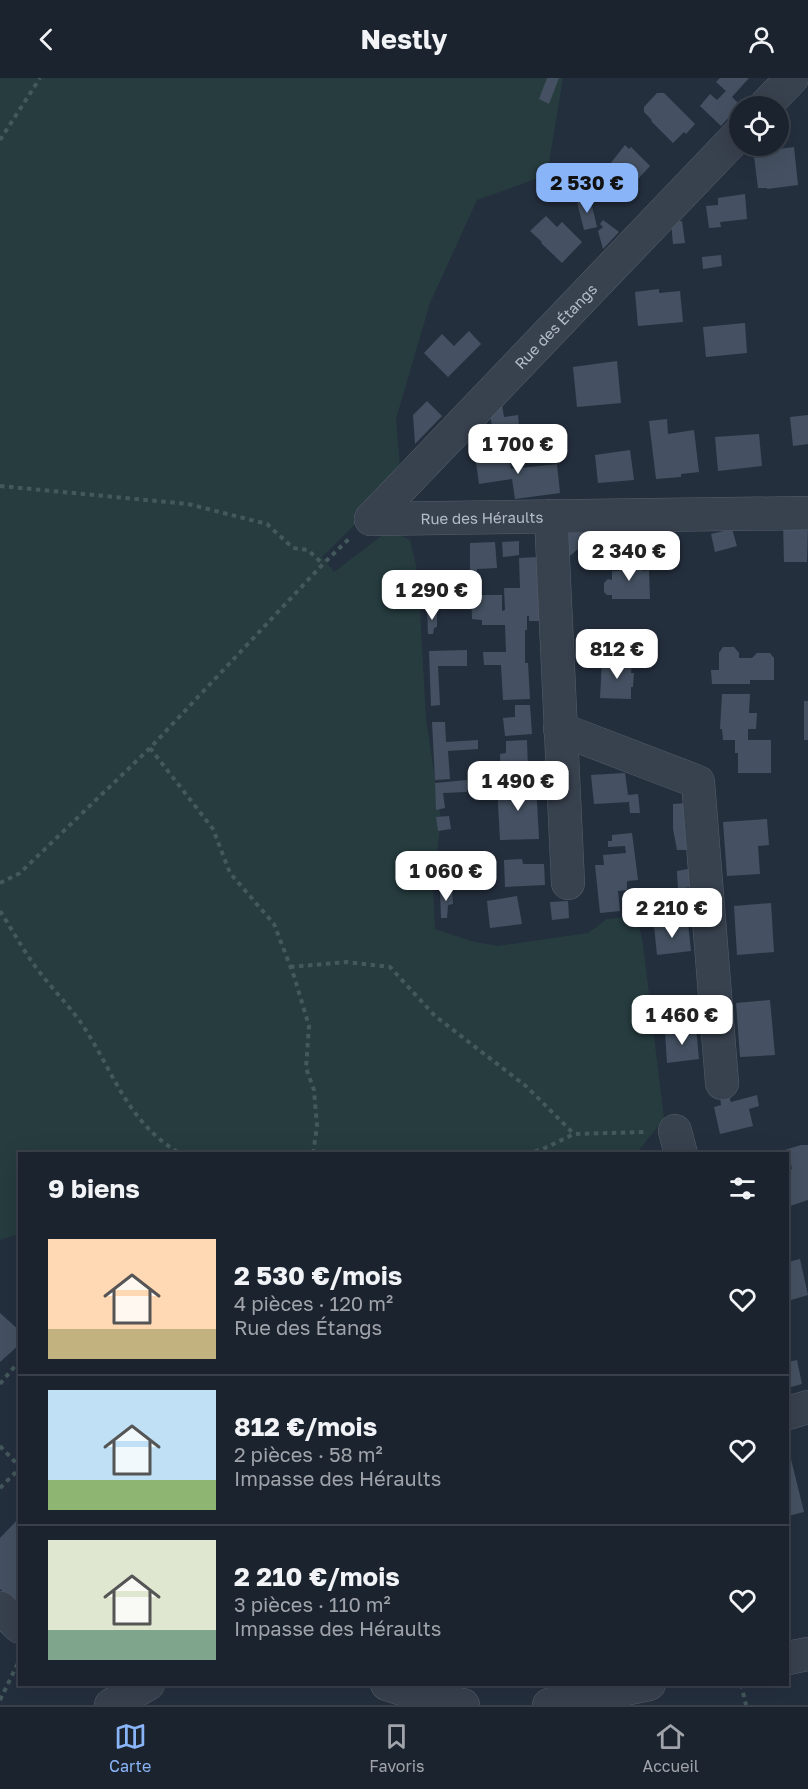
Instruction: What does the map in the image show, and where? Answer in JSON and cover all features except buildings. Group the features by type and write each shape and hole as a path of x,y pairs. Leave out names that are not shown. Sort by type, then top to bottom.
{"street":[{"path":"775,96 792,78"},
{"name":"Rue des Étangs","path":"371,519 729,145"},
{"name":"Rue des Héraults","path":"371,519 808,513"},
{"path":"550,516 568,884"},
{"path":"560,729 698,782 722,1083"},
{"path":"789,1413 808,1407"},
{"path":"0,1608 18,1625"},
{"path":"789,1658 808,1654"},
{"path":"111,1705 144,1686"},
{"path":"393,1686 442,1702 463,1705"},
{"path":"549,1705 639,1686"}],"path":[{"path":"0,140 40,78"},
{"path":"0,486 188,504 267,524 293,548 308,550 323,564"},
{"path":"0,883 20,873 150,748 323,564 371,519"},
{"path":"150,748 213,829 231,873 274,924 309,1026 306,1068 314,1090 317,1126 313,1152"},
{"path":"0,911 33,963 80,1021 129,1105 156,1135 178,1152"},
{"path":"290,967 347,962 390,968 435,1016 526,1087 574,1134"},
{"path":"533,1152 574,1134 678,1142"},
{"path":"0,1384 18,1362"},
{"path":"0,1446 18,1465"},
{"path":"0,1488 18,1469"},
{"path":"0,1700 18,1663"},
{"path":"741,1686 746,1705"}],"green space":[{"path":"0,78 563,78 547,175 477,200 430,303 396,419 401,479 322,557 334,572 389,530 410,540 418,574 426,719 441,818 433,889 435,929 471,941 498,946 588,933 607,919 637,916 643,944 664,1119 640,1152 18,1152 18,1234 0,1240"}]}
